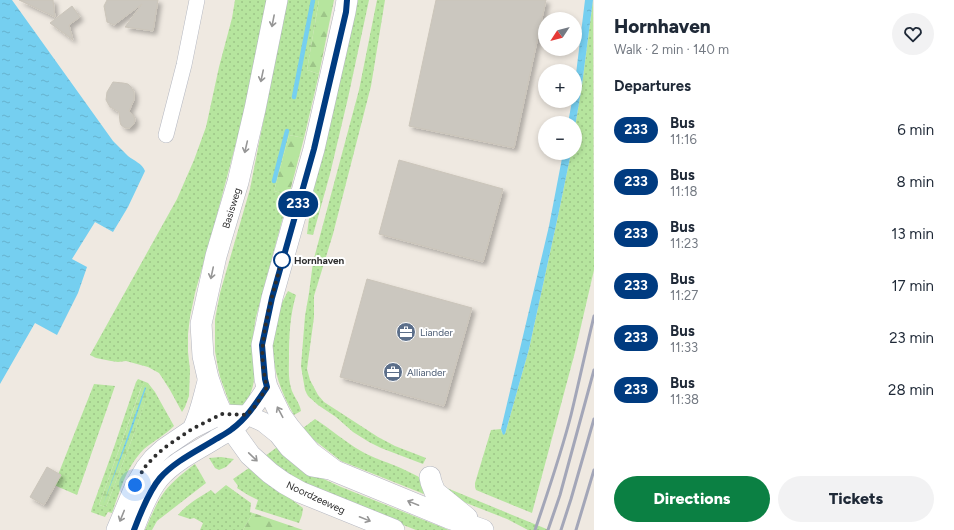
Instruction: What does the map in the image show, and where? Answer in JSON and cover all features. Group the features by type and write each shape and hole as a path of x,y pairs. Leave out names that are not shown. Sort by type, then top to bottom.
{"main road":[{"name":"Basisweg","path":"227,422 215,398 208,378 203,356 201,324 216,256 247,146 277,0"},
{"path":"347,0 314,149 272,298 262,345 267,387 282,416 299,439 311,453 335,471 449,518 480,529"},
{"name":"Noordzeeweg","path":"227,422 250,455 270,473 291,487 309,496 394,530"},
{"path":"430,477 430,482 435,492 480,529"}],"street":[{"path":"166,135 184,65 197,0"},
{"path":"192,429 198,416 208,378"},
{"path":"116,530 135,485 144,468 164,448 192,429 227,422 247,415 256,405 267,387"},
{"path":"247,415 263,422 278,434 289,448 312,467 335,471"},
{"path":"134,530 153,488 165,473 227,422"}],"green space":[{"path":"235,0 269,0 249,94 195,293 188,334 190,370 189,396 182,412 159,373 148,367 126,361 111,361 96,358 90,355 177,199 194,160 206,127"},
{"path":"287,0 319,0 307,70 319,74 304,138 289,135 274,191 289,195 256,317 253,340 253,385 248,399 243,407 231,406 218,368 215,351 215,319 220,293 250,189"},
{"path":"319,0 334,0 319,74 307,70"},
{"path":"356,0 369,0 330,174 313,235 307,234 314,179"},
{"path":"377,0 385,0 371,86 333,234 314,296 314,317 307,369 310,380 318,395 324,402 378,437 395,446 426,458 423,464 369,442 353,432 336,417 318,405 308,396 305,390 301,366 305,316 313,262 359,90"},
{"path":"593,0 594,270 575,352 532,513 476,490 475,483 491,430 501,429 502,433 505,434 529,349 570,160 582,160 582,116 577,116 578,108 582,108 582,85"},
{"path":"289,135 304,138 289,195 274,191"},
{"path":"288,291 296,295 290,326 289,380 293,394 301,411 294,415 280,385 274,365 272,343 275,319"},
{"path":"138,379 148,383 155,392 174,426 144,449 138,456 128,471 112,513 108,512 105,517 91,512","holes":["144,384 148,385 149,389 135,431 106,507 99,505 141,388"]},
{"path":"94,384 115,386 77,495 54,485"},
{"path":"147,384 149,389 135,431 106,507 99,505 142,386"},
{"path":"315,419 361,451 374,458 402,468 419,477 425,493 424,494 341,461 314,440 303,428"},
{"path":"280,445 315,475 341,487 449,530 416,530 314,490 283,471 265,456"},
{"path":"221,457 234,459 226,467 219,470 215,468 209,458"},
{"path":"195,464 206,483 157,521 152,530 145,530 156,505 165,491"},
{"path":"249,468 303,508 299,523 255,509 258,500 237,488 238,486 233,479"},
{"path":"226,485 251,503 250,512 253,513 243,530 200,530 203,523 194,518 190,519 178,515 189,504 202,495 211,490 215,494"},
{"path":"442,486 549,530 528,530 507,519 451,497"},
{"path":"253,513 303,530 243,530"}],"water":[{"path":"0,0 12,0 113,141 128,156 140,164 145,171 128,207 113,232 95,222 72,259 87,267 78,293 57,335 35,323 0,384"},
{"path":"585,0 593,0 582,85 582,64 577,64 578,56 582,56 582,25"},
{"path":"571,108 578,108 577,116 569,116"},
{"path":"562,160 570,160 529,349 505,434 503,435 501,429 549,226"},
{"path":"145,387 146,388 132,429 103,505"}],"building":[{"path":"19,0 53,0 55,17"},
{"path":"107,0 158,0 153,31 125,27 142,4 114,25 107,22 104,6"},
{"path":"436,0 546,0 543,12 538,12 538,37 514,148 409,126"},
{"path":"72,6 80,17 69,25 73,40 50,23"},
{"path":"113,82 128,84 134,92 134,100 129,111 134,116 135,120 134,124 130,128 125,128 121,125 119,112 110,107 106,100 107,92"},
{"path":"399,160 503,189 483,262 379,234"},
{"path":"367,279 472,308 444,406 340,377"},
{"path":"47,467 61,475 44,505 30,497"}],"waterway":[{"path":"294,97 313,0"},
{"path":"274,181 287,131"}],"railway":[{"path":"535,530 567,430 594,316"},
{"path":"548,530 560,495 594,370"},
{"path":"561,530 594,419"},
{"path":"576,530 594,470"}],"bus line":[{"name":"233","path":"134,530 153,488 165,473 184,458 232,430 256,405 267,387 262,345 272,298 314,149 346,12 347,0"}],"place":[{"name":"Hornhaven","path":"282,260"},
{"name":"Liander","path":"406,332"},
{"name":"Alliander","path":"393,372"}],"route":[{"path":"135,485 144,468 153,458 164,448 192,429 222,414 247,415 256,405 267,387 262,345 272,298 284,253 282,260"}]}
